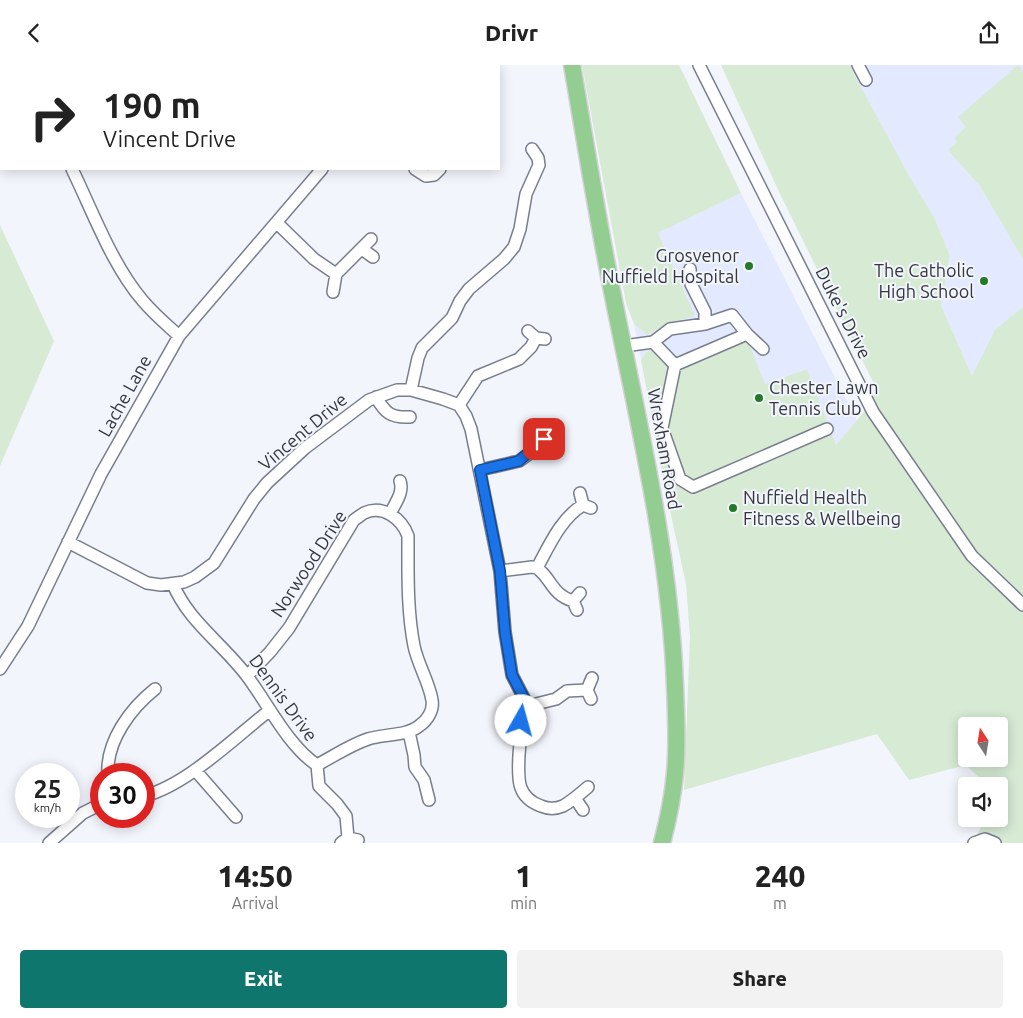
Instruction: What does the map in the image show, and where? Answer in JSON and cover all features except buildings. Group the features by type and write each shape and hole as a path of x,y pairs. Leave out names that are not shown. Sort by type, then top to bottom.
{"highway":[{"name":"Wrexham Road","path":"572,65 669,594 677,743 672,803 662,843"}],"street":[{"name":"Duke's Drive","path":"699,65 873,412 972,556 1023,605"},
{"path":"858,65 866,80"},
{"path":"411,390 422,348 452,318 460,301 469,289 504,259 514,247 520,229 526,193 539,165 538,158 530,147"},
{"path":"72,170 127,279 143,301 179,336"},
{"name":"Lache Lane","path":"0,669 28,626 101,474 179,336 321,170"},
{"path":"416,170 421,175 426,176 434,175 439,170"},
{"path":"277,223 314,259 336,275"},
{"path":"333,292 336,275 371,239"},
{"path":"362,249 373,257"},
{"path":"690,269 691,284 705,312 705,324"},
{"path":"624,346 653,342 670,329 705,324 732,315 762,349"},
{"path":"675,365 747,334"},
{"path":"528,706 512,675 505,632 500,571 471,429 459,405 478,376 520,359 531,347 536,336"},
{"path":"653,342 675,365"},
{"path":"675,365 662,428 680,479 693,487 827,429"},
{"name":"Vincent Drive","path":"68,542 146,583 173,584 196,577 214,563 254,499 268,483 305,448 369,400 397,390 411,390 459,405"},
{"name":"Vincent Drive","path":"376,397 380,405 391,415 410,417"},
{"path":"480,470 519,461 552,432"},
{"path":"317,765 349,747 368,739 409,732 418,727 431,711 433,702 414,648 409,617 408,536 400,520 390,514 401,493 402,486 400,481"},
{"path":"537,568 562,525 574,511 587,507 580,493"},
{"name":"Norwood Drive","path":"247,676 270,652 289,628 354,521 365,513 377,510 390,514"},
{"path":"500,571 537,568 542,572 552,588 567,599 577,601"},
{"name":"Dennis Drive","path":"173,584 187,612 221,645 247,676 300,752 317,765 319,786 346,816 349,840"},
{"path":"528,706 556,699 567,691 589,695 592,678"},
{"path":"138,687 146,696"},
{"path":"108,763 116,737 125,720 146,696 156,689"},
{"path":"528,706 521,721 519,735 518,781 528,801 544,808 556,808 575,798 588,787"},
{"path":"155,792 173,785 195,770 270,710"},
{"path":"409,732 415,767 424,780 431,802"},
{"path":"195,770 233,814 221,819"},
{"path":"575,798 583,810"},
{"path":"49,843 83,813 90,810"},
{"path":"974,843 986,839 994,843"}],"shaded area":[{"name":"The Catholic High School","path":"849,65 1023,65 1023,491 941,305 950,256 934,217 911,179"},
{"path":"741,193 857,421 836,445 807,369 765,384 669,369 647,351 641,360 634,324 647,335 668,323 694,316 658,233"}],"green space":[{"path":"582,65 679,65 741,193 658,233 695,316 668,323 647,335 634,324 626,303"},
{"path":"721,65 849,65 911,179 934,217 950,256 941,305 972,376 995,330 1023,307 1023,843 995,843 977,835 981,827 1008,827 1008,777 979,777 968,767 1008,767 1008,717 958,717 958,767 909,780 877,734 684,790 690,637 686,584 641,360 647,351 654,349 670,364 747,338 765,384 807,369 836,445 868,407 876,388 779,192"},
{"path":"1018,65 1023,71 1023,259 980,186 948,150 957,142 954,138 966,127 958,117"},
{"path":"0,225 54,341 0,466"}],"place":[{"name":"Grosvenor Nuffield Hospital","path":"749,266"},
{"name":"The Catholic High School","path":"984,281"},
{"name":"Chester Lawn Tennis Club","path":"759,398"},
{"name":"Nuffield Health Fitness & Wellbeing","path":"733,508"}],"route":[{"path":"521,721 528,706 512,675 505,632 500,571 480,470 519,461 544,439"}]}
